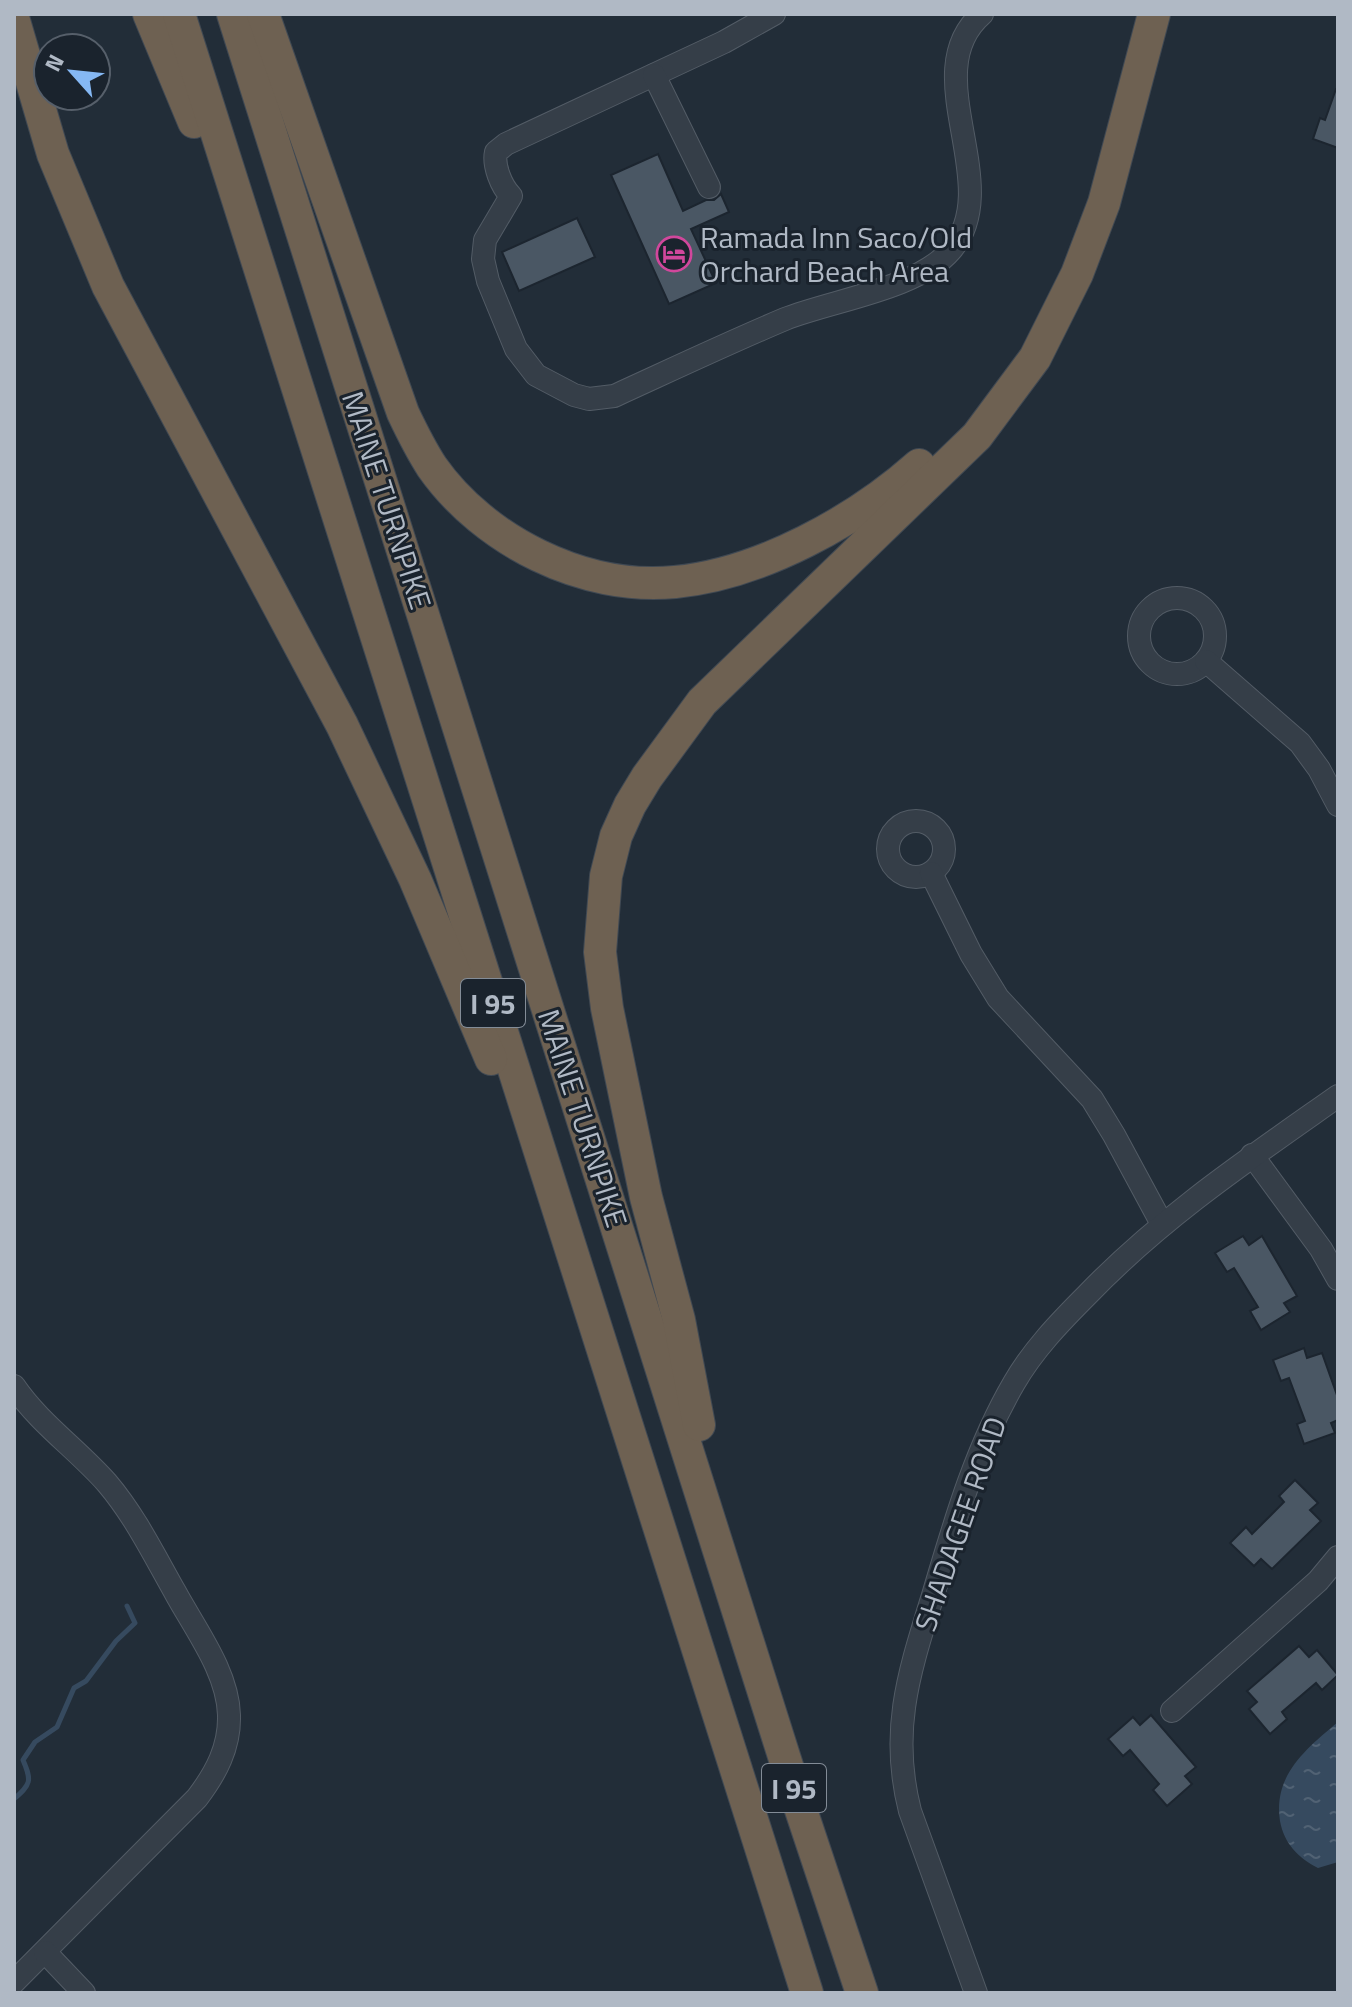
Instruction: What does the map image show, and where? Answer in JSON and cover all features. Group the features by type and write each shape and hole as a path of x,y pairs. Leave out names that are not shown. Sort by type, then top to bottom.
{"highway":[{"path":"149,14 278,326"},
{"name":"MAINE TURNPIKE","path":"179,14 807,1993"},
{"name":"MAINE TURNPIKE","path":"233,14 801,1810 862,1993"},
{"path":"263,14 390,379 433,469 495,529 530,550 585,573 649,583 676,582 725,572 805,541 907,476 993,391 1025,341 1069,254 1132,81 1152,14"},
{"path":"730,1582 679,1320 646,1197 607,1008 601,939 606,876 616,836 647,777 702,702 977,436 1035,358 1072,286 1104,203 1152,14"},
{"path":"14,21 53,154 108,286 342,725 388,819 575,1263"}],"street":[{"path":"774,14 724,42 499,148 495,157 511,196 485,240 483,259 488,281 525,363 536,375 580,398 614,396 785,319 892,285 924,270 950,252 966,225 971,194 956,84 959,58 961,45 982,14"},
{"path":"654,75 709,187"},
{"path":"1206,661 1300,743 1335,794"},
{"path":"931,873 990,986 1011,1013 1092,1099 1162,1224"},
{"name":"SHADAGEE ROAD","path":"976,1993 932,1877 905,1790 901,1742 907,1679 963,1497 1015,1381 1058,1325 1117,1264 1162,1224 1252,1155 1338,1096"},
{"path":"1252,1155 1321,1249 1338,1279"},
{"path":"14,1386 124,1505 206,1647 229,1710 227,1740 209,1783 14,1982"},
{"path":"1172,1711 1318,1581 1338,1557"},
{"path":"45,1952 84,1993"}],"water":[{"path":"1338,1722 1338,1862 1318,1868 1298,1855 1289,1843 1282,1829 1279,1805 1294,1764"}],"building":[{"path":"1336,89 1338,148 1313,139 1320,118 1325,120"},
{"name":"Ramada Inn Saco/Old Orchard Beach Area","path":"658,154 683,211 706,200 714,200 721,194 729,212 691,229 716,283 669,304 611,175"},
{"path":"577,218 595,257 519,291 502,252"},
{"path":"1243,1236 1249,1245 1262,1236 1297,1296 1284,1303 1290,1312 1261,1330 1250,1311 1258,1307 1234,1268 1227,1272 1215,1253"},
{"path":"1304,1348 1307,1358 1322,1353 1338,1398 1338,1420 1331,1423 1335,1433 1304,1444 1297,1424 1305,1421 1289,1378 1281,1381 1273,1360"},
{"path":"1295,1480 1318,1503 1310,1510 1321,1521 1272,1569 1261,1559 1254,1566 1230,1543 1246,1527 1252,1534 1284,1502 1279,1496"},
{"path":"1299,1646 1309,1657 1317,1650 1338,1675 1322,1690 1316,1683 1282,1712 1287,1719 1270,1734 1249,1709 1257,1702 1247,1691"},
{"path":"1151,1715 1196,1767 1185,1776 1192,1784 1167,1806 1153,1790 1159,1784 1130,1750 1123,1756 1108,1739 1133,1717 1140,1725"}],"waterway":[{"path":"14,1799 28,1782 23,1760 35,1742 57,1727 74,1688 86,1681 116,1641 135,1623 127,1606"}],"place":[{"name":"Ramada Inn Saco/Old Orchard Beach Area","path":"674,254"}]}
